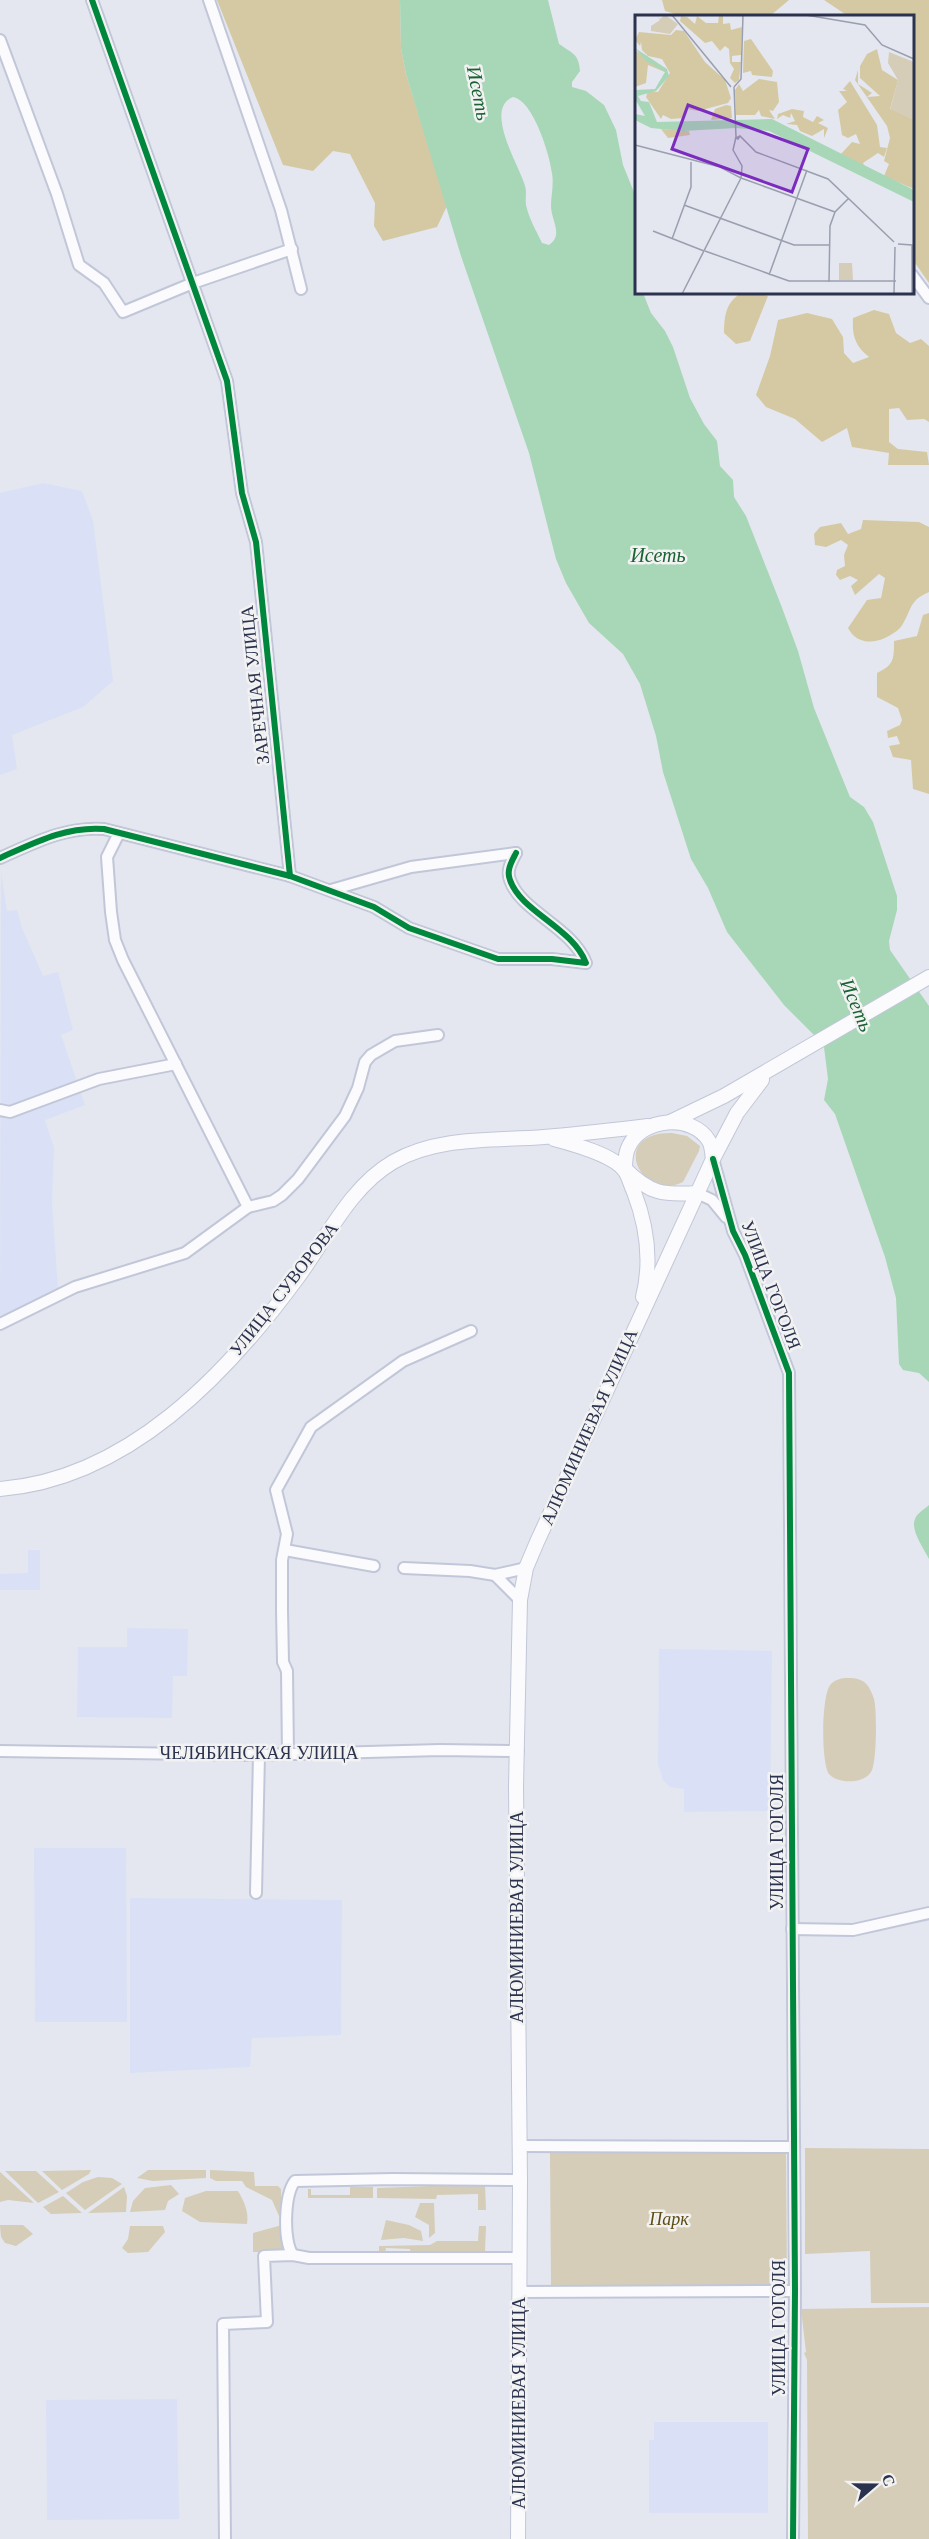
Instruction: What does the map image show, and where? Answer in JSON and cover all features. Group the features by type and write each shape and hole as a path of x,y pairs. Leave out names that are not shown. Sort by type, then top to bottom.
{"main road":[{"path":"638,1320 649,1260 642,1213 625,1169 628,1147 633,1140 639,1133 704,1108 929,977"},
{"path":"638,1320 713,1159 745,1100 765,1076 792,1056"},
{"path":"661,1124 685,1124 698,1130 708,1140 713,1159"},
{"name":"УЛИЦА СУВОРОВА","path":"0,1489 35,1484 72,1473 107,1457 148,1433 193,1397 246,1343 298,1277 354,1196 392,1163 415,1152 441,1145 661,1124"},
{"path":"543,1137 594,1151 625,1169 643,1186 658,1193 697,1193"},
{"name":"АЛЮМИНИЕВАЯ УЛИЦА","path":"519,2539 518,1751 520,1600 526,1568 638,1320"}],"street":[{"name":"ЗАРЕЧНАЯ УЛИЦА","path":"92,0 227,381 242,493 256,542 290,876"},
{"path":"209,0 281,210 301,289"},
{"path":"0,40 57,194 79,265 104,283 123,312 193,283 292,249"},
{"path":"914,278 929,298"},
{"path":"0,858 65,831 87,828 119,833 290,876 374,907 409,928 498,959 552,959 586,963 577,945 527,903 510,879 509,867 516,853 411,867 331,890"},
{"path":"119,833 107,857 115,940 248,1207"},
{"path":"0,1324 75,1287 185,1253 248,1207 273,1201 298,1179 345,1116 358,1088 365,1062 371,1055 394,1041 438,1035"},
{"path":"0,1110 10,1112 99,1079 176,1064"},
{"name":"УЛИЦА ГОГОЛЯ","path":"713,1159 733,1231 745,1255 789,1373 795,2291 793,2539"},
{"path":"697,1193 712,1200 724,1214 733,1231"},
{"path":"288,1754 287,1671 283,1662 282,1610 282,1560 287,1534 276,1490 311,1427 403,1361 471,1331"},
{"path":"285,1550 374,1566"},
{"path":"404,1568 470,1570 495,1575 526,1568"},
{"path":"495,1575 520,1600"},
{"name":"ЧЕЛЯБИНСКАЯ УЛИЦА","path":"0,1751 259,1755 518,1751"},
{"path":"256,1893 259,1755"},
{"path":"792,1929 853,1930 929,1912"},
{"path":"519,2146 794,2147"},
{"path":"293,2255 288,2248 286,2200 289,2188 295,2181 520,2180"},
{"path":"225,2539 223,2324 267,2322 264,2256 519,2258"},
{"path":"519,2292 795,2291"}],"shaded area":[{"path":"217,0 400,0 401,48 406,74 447,206 437,227 383,241 374,226 375,203 350,154 333,151 313,171 283,165"},
{"path":"662,0 789,0 771,15 679,15 665,11"},
{"path":"824,0 929,0 929,283 914,261 914,15 846,15"},
{"path":"761,294 768,296 750,341 736,344 724,333 727,310 737,296"},
{"path":"874,310 889,314 896,333 910,343 921,339 929,346 929,422 924,419 907,420 899,408 889,409 889,442 898,449 927,452 929,465 888,465 889,453 852,447 847,428 822,442 795,419 766,407 756,395 770,356 778,320 807,313 832,319 843,337 844,353 853,363 869,357 860,349 855,340 853,318"},
{"path":"43,483 82,491 93,521 113,681 83,707 12,735 17,769 0,775 0,493"},
{"path":"863,520 919,522 929,527 929,592 914,602 900,628 887,637 872,642 859,639 848,628 867,600 881,598 885,578 879,574 855,595 851,586 858,580 850,576 840,580 836,575 837,570 845,566 844,555 848,545 841,540 826,547 815,545 814,534 820,527 841,523 848,534 861,529"},
{"path":"929,613 929,794 913,789 911,760 893,757 889,746 900,744 897,736 888,738 887,731 900,725 902,720 898,708 877,697 877,673 892,661 894,641 917,636 923,615"},
{"path":"1,872 7,911 17,910 22,928 43,976 58,972 73,1030 61,1035 85,1105 45,1120 54,1148 52,1203 58,1289 0,1316"},
{"path":"28,1550 40,1550 40,1590 0,1590 0,1574 28,1573"},
{"path":"127,1628 188,1629 187,1676 173,1676 172,1718 77,1717 78,1647 127,1647"},
{"path":"659,1649 772,1651 770,1811 684,1812 684,1789 670,1787 663,1780 658,1764"},
{"path":"34,1848 126,1848 127,2022 35,2022"},
{"path":"130,1898 342,1900 341,2035 252,2038 250,2067 130,2073"},
{"path":"177,2399 179,2519 47,2520 46,2400"},
{"path":"654,2422 768,2422 768,2513 649,2513 649,2440 654,2440"}],"green space":[{"path":"672,1133 687,1136 700,1146 683,1182 668,1186 654,1183 644,1175 637,1165 636,1154 640,1143 652,1136"},
{"path":"848,1678 859,1679 868,1686 874,1699 876,1714 873,1767 866,1777 852,1781 838,1780 829,1774 823,1743 825,1701 828,1690 835,1681"},
{"path":"805,2148 929,2149 929,2303 871,2303 870,2251 805,2254"},
{"name":"Парк","path":"786,2152 787,2285 551,2286 550,2153"},
{"path":"91,2170 89,2174 62,2190 42,2171"},
{"path":"148,2170 206,2170 206,2178 153,2181 137,2178"},
{"path":"210,2170 254,2172 255,2186 278,2186 281,2189 282,2217 279,2216 272,2200 246,2187 242,2181 216,2181 210,2178"},
{"path":"5,2171 36,2171 59,2192 38,2203"},
{"path":"0,2172 34,2203 8,2200 0,2202"},
{"path":"98,2177 112,2178 122,2184 85,2210 66,2193 83,2182"},
{"path":"485,2184 486,2210 478,2210 478,2194 437,2195 436,2199 377,2198 377,2188"},
{"path":"171,2185 179,2194 168,2201 165,2210 130,2212 133,2201 145,2188"},
{"path":"124,2187 127,2196 126,2212 88,2213"},
{"path":"350,2187 373,2187 373,2198 308,2198 308,2189 311,2189 311,2195 350,2195"},
{"path":"206,2191 238,2191 246,2207 247,2224 200,2222 182,2211 185,2198"},
{"path":"63,2196 82,2213 51,2214 43,2207"},
{"path":"420,2203 434,2203 435,2233 429,2238 429,2225 415,2217"},
{"path":"386,2220 409,2225 421,2231 423,2241 404,2238 381,2240"},
{"path":"0,2225 23,2225 33,2234 16,2246 5,2243 1,2237"},
{"path":"282,2225 282,2249 279,2252 253,2252 253,2233"},
{"path":"130,2226 163,2226 165,2232 148,2252 128,2253 122,2248 128,2239"},
{"path":"479,2226 486,2226 485,2252 411,2254 410,2249 386,2248 385,2254 379,2254 379,2246 430,2245 437,2241 478,2241"},
{"path":"929,2307 929,2539 808,2539 807,2360 804,2353 806,2352 801,2309"}],"water":[{"name":"Исеть","path":"400,0 548,0 559,44 574,54 578,61 580,71 572,82 572,87 586,91 604,105 616,130 623,165 635,195 635,294 643,294 651,313 665,331 673,347 690,398 704,424 717,441 720,466 733,480 734,497 746,516 781,605 798,651 814,708 850,797 864,807 873,822 897,896 897,910 889,941 890,950 929,1006 929,1382 919,1373 903,1370 899,1364 896,1298 885,1257 835,1114 824,1100 828,1079 824,1047 784,1005 727,932 708,888 691,859 663,772 656,736 640,684 623,654 589,623 566,583 556,559 529,453 461,256 406,74 401,48","holes":["513,97 520,100 539,129 551,165 553,182 551,206 556,237 549,245 542,243 529,215 525,186 502,125 505,103"]},
{"path":"929,1505 929,1559 918,1539 914,1523 917,1515"}],"cycle path":[{"path":"92,0 227,381 242,493 256,542 290,876"},
{"path":"0,858 63,833 104,829 290,876 374,907 409,928 498,959 552,959 586,963 570,939 535,911 516,891 509,873 516,853"},
{"path":"713,1159 733,1231 745,1255 789,1373 795,2291 793,2539"}]}
